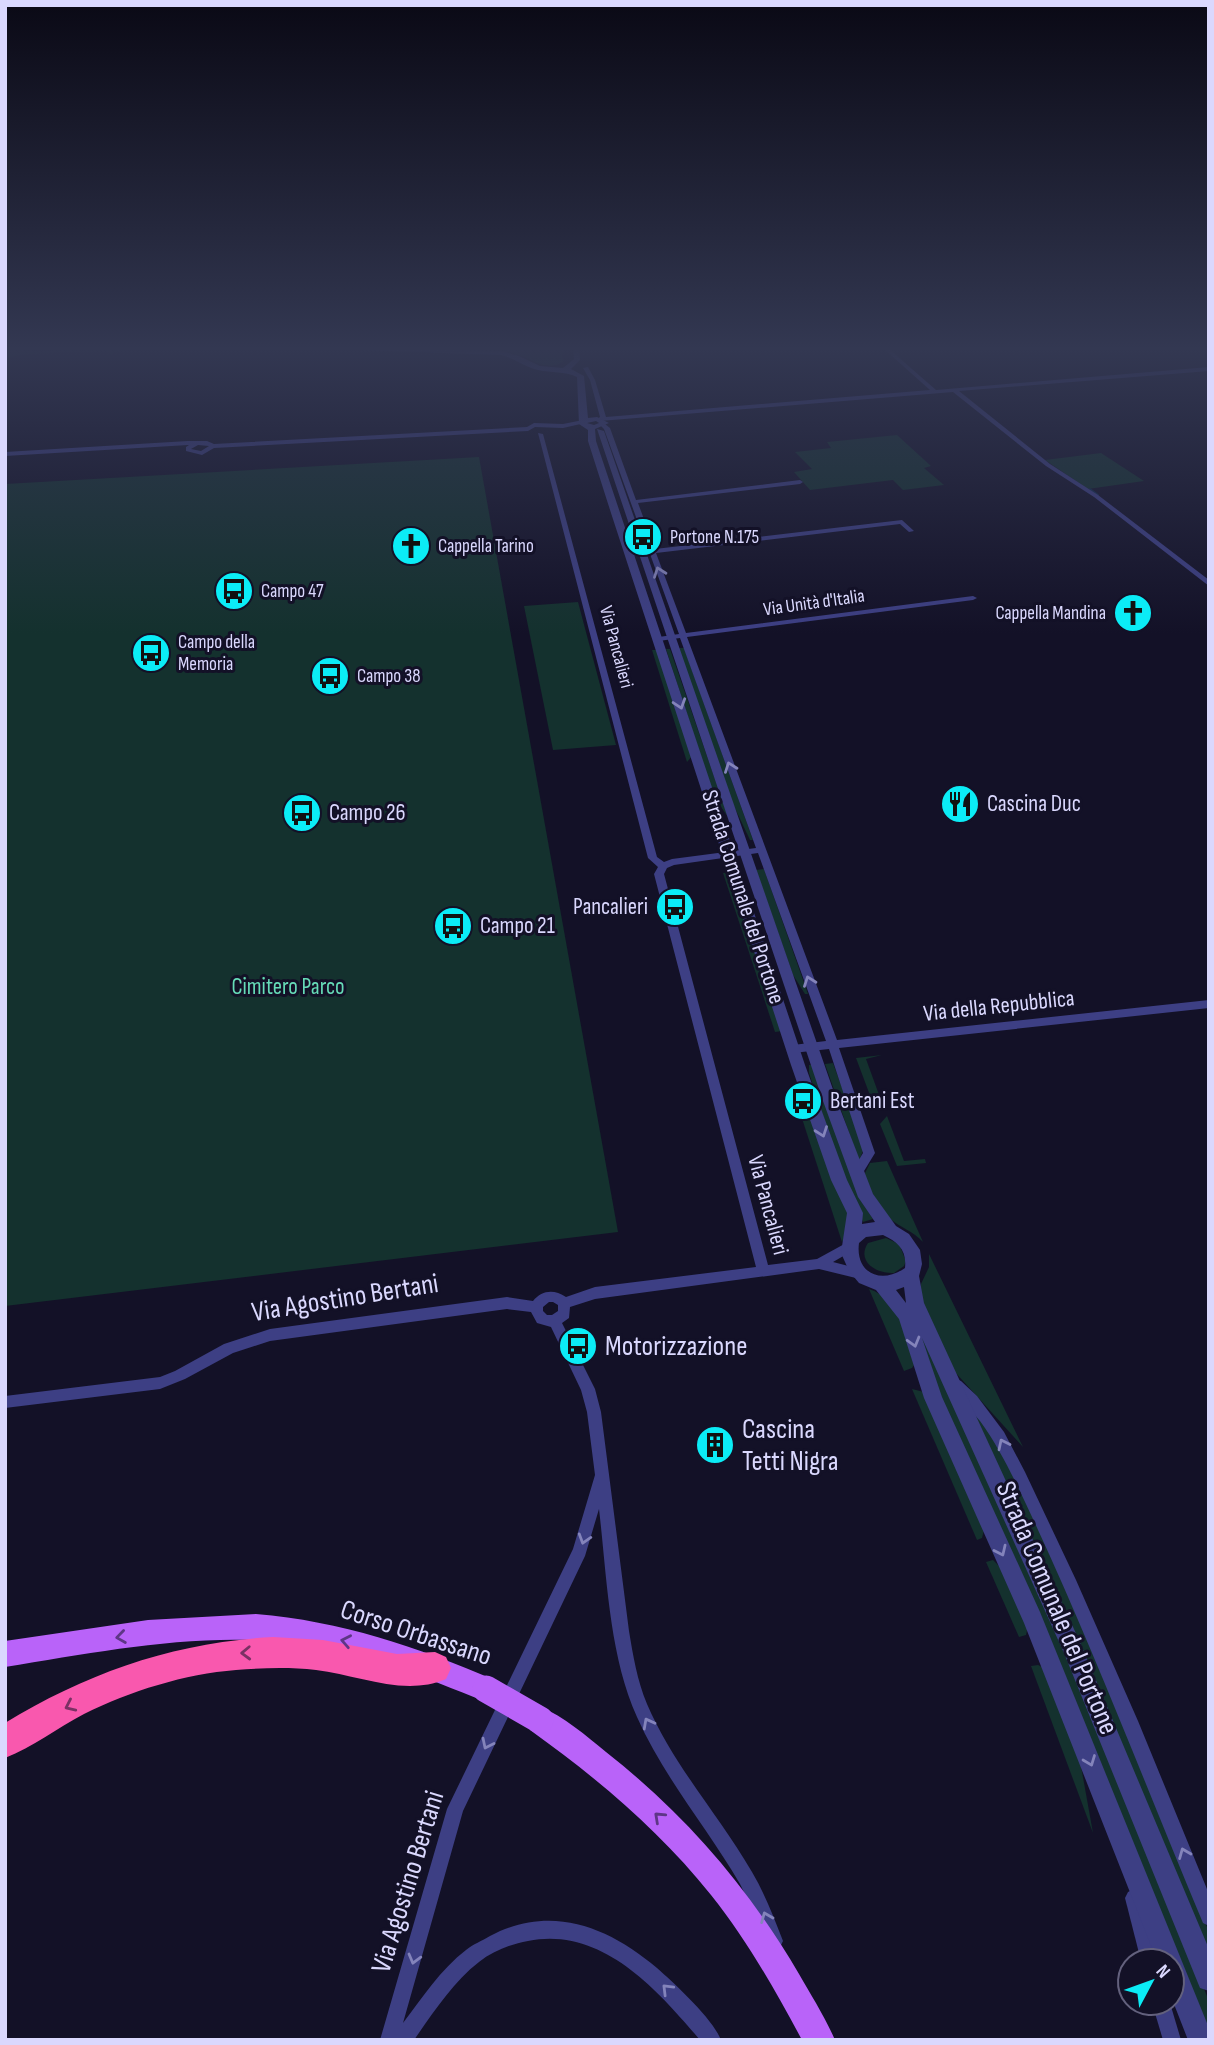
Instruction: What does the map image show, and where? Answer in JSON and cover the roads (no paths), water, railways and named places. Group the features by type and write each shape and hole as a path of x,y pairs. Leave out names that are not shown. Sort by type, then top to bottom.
{"highway":[{"path":"5,1742 56,1713 122,1682 203,1658 239,1653 314,1654 396,1670 435,1668"}],"main road":[{"name":"Corso Orbassano","path":"5,1654 171,1630 233,1627 292,1630 356,1643 435,1668 486,1689 540,1720 580,1748 672,1829 706,1866 743,1914 788,1982 819,2040"}],"street":[{"path":"5,456 202,443"},
{"path":"208,443 213,446"},
{"path":"5,456 188,449 202,453 213,446 261,443"},
{"name":"Via Pancalieri","path":"543,443 653,858 663,866 659,874 661,884 763,1271"},
{"name":"Strada Comunale del Portone","path":"593,443 659,639 857,1173 871,1206 890,1230"},
{"name":"Strada Comunale del Portone","path":"604,443 832,1045 869,1153 857,1173"},
{"name":"Strada Comunale del Portone","path":"613,443 634,502 647,552"},
{"path":"1021,443 1048,465 1096,496 1209,583"},
{"path":"188,449 196,444"},
{"path":"605,450 618,458"},
{"path":"634,502 800,482"},
{"path":"630,554 902,522 911,531"},
{"name":"Via Unità d'Italia","path":"659,639 973,598"},
{"name":"Strada Comunale del Portone","path":"677,637 793,1049 839,1180 855,1213 851,1242"},
{"path":"663,866 679,860 760,850"},
{"name":"Via della Repubblica","path":"793,1049 1209,1004"},
{"path":"820,1264 864,1230 877,1227 890,1230 908,1241 915,1253 915,1264 910,1275 896,1283 872,1282 853,1266 851,1242"},
{"path":"564,1303 595,1293 820,1264 860,1274"},
{"name":"Strada Comunale del Portone","path":"910,1275 913,1297 1072,1647 1209,1979"},
{"name":"Strada Comunale del Portone","path":"881,1284 906,1315 933,1398 1033,1619 1163,1947"},
{"path":"547,1296 558,1297 564,1303 564,1314 555,1321 544,1321 539,1317 536,1307 539,1301 547,1296"},
{"name":"Via Agostino Bertani","path":"5,1402 160,1383 241,1343 290,1331 507,1303 536,1307"},
{"name":"Via Agostino Bertani","path":"555,1321 589,1389 620,1618 632,1686 659,1744 744,1870 767,1918 788,1982"},
{"name":"Strada Comunale del Portone","path":"950,1379 994,1426 1038,1516 1108,1666 1209,1917"},
{"name":"Via Agostino Bertani","path":"389,2040 455,1809 580,1551 601,1473"},
{"path":"1119,1838 1146,1947"},
{"path":"402,2040 473,1956 500,1939 531,1929 559,1928 590,1935 622,1952 655,1977 686,2008 712,2040"},
{"path":"1186,2003 1201,2040"},
{"path":"1165,2017 1172,2040"}],"waterway":[{"path":"1090,489 1098,495"}],"place":[{"name":"Portone N.175","path":"643,537"},
{"name":"Cappella Tarino","path":"411,546"},
{"name":"Campo 47","path":"234,591"},
{"name":"Cappella Mandina","path":"1133,613"},
{"name":"Campo della Memoria","path":"151,653"},
{"name":"Campo 38","path":"330,676"},
{"name":"Cascina Duc","path":"960,804"},
{"name":"Campo 26","path":"302,813"},
{"name":"Pancalieri","path":"675,907"},
{"name":"Campo 21","path":"453,926"},
{"name":"Bertani Est","path":"803,1101"},
{"name":"Motorizzazione","path":"578,1346"},
{"name":"Cascina Tetti Nigra","path":"715,1445"}],"park label":[{"name":"Cimitero Parco","path":"288,987"}]}
